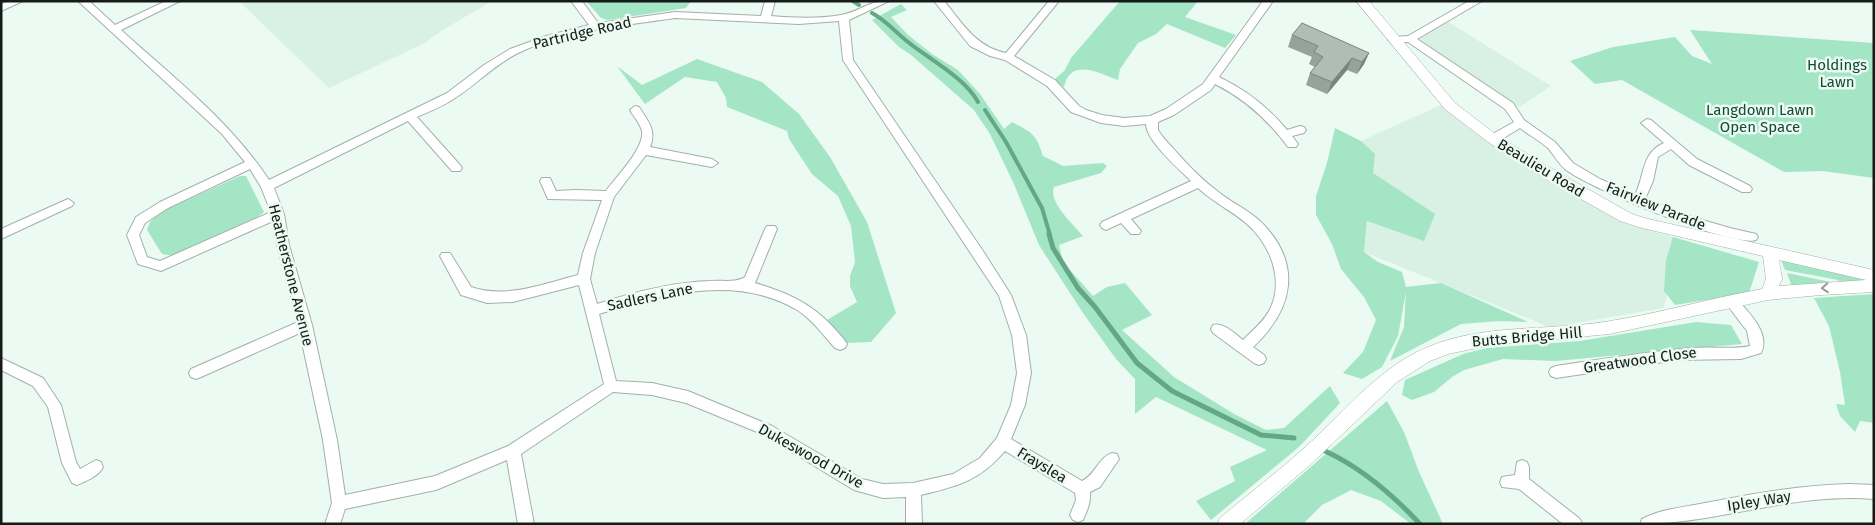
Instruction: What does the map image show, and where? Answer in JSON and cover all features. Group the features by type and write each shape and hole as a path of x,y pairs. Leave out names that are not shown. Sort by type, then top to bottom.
{"street":[{"path":"1,8 18,1"},
{"name":"Heatherstone Avenue","path":"83,1 226,131 252,163 267,186 278,214 282,245 305,325 330,440 339,503"},
{"path":"116,29 175,1"},
{"path":"576,1 586,12 594,28"},
{"path":"766,20 766,11 770,1"},
{"name":"Partridge Road","path":"267,186 451,96 488,67 514,50 550,38 594,28 675,15 799,21 844,18 884,1"},
{"path":"939,1 946,7 969,40 989,52 1008,57 1037,77 1051,83 1075,109 1089,117 1115,122 1152,120 1170,112 1207,87 1268,1"},
{"path":"1008,57 1054,1"},
{"name":"Beaulieu Road","path":"1362,1 1445,102 1493,139 1544,172 1625,217 1642,223 1874,276"},
{"path":"1393,40 1410,39 1477,1"},
{"name":"Dukeswood Drive","path":"611,386 652,389 688,397 767,430 859,485 884,490 913,490 956,480 985,463 1003,442 1018,405 1024,373 1020,335 1005,295 848,60 844,18"},
{"name":"Fairview Parade","path":"1410,39 1509,106 1520,123 1551,145 1562,160 1575,170 1638,201 1706,226 1752,237"},
{"path":"1214,79 1246,96 1289,139 1300,130"},
{"path":"332,524 339,503 436,483 513,451 611,386 584,279 589,253 609,196 643,150 648,139 647,128 635,110"},
{"path":"410,116 456,168"},
{"path":"1152,120 1152,131 1155,135 1200,182 1215,197 1256,225 1269,241 1281,269 1282,286 1276,309 1268,322 1244,347"},
{"path":"1493,139 1520,123"},
{"path":"1647,124 1693,162 1727,174 1746,189"},
{"path":"1638,201 1647,180 1652,158 1658,152 1672,145"},
{"path":"643,150 712,163"},
{"path":"252,163 164,205 140,220 133,235 142,261 160,266 278,214"},
{"path":"546,181 552,196 576,194 609,196"},
{"path":"1106,225 1200,182"},
{"path":"1,234 68,203"},
{"path":"1123,217 1135,231"},
{"path":"740,287 750,280 772,228"},
{"path":"1768,294 1774,279 1770,253"},
{"path":"446,256 466,291 487,298 513,297 584,279"},
{"name":"Sadlers Lane","path":"592,311 691,286 757,287 802,307 840,344"},
{"name":"Butts Bridge Hill","path":"1226,524 1304,459 1385,383 1402,369 1424,356 1458,344 1609,329 1768,294 1874,286"},
{"name":"Greatwood Close","path":"1556,372 1664,355 1704,352 1738,355 1756,349 1758,341 1755,331 1731,302"},
{"path":"196,373 305,325"},
{"path":"1218,329 1259,359"},
{"path":"1,364 38,382 54,405 69,463 77,478 96,467"},
{"name":"Frayslea","path":"1003,442 1082,489"},
{"path":"513,451 526,524"},
{"name":"Frayslea","path":"1082,489 1095,482 1112,459"},
{"path":"1522,467 1515,482 1574,524"},
{"name":"Frayslea","path":"1078,515 1083,500 1082,489"},
{"path":"913,490 914,524"},
{"name":"Ipley Way","path":"1647,524 1655,520 1719,507 1822,491 1874,492"}],"shaded area":[{"path":"239,1 492,1 441,31 425,43 329,88"},
{"path":"1447,21 1551,86 1519,107 1415,39"},
{"path":"1441,105 1500,147 1627,224 1686,241 1663,308 1559,326 1547,326 1364,252 1375,154 1361,141"}],"green space":[{"path":"586,1 691,1 686,8 608,20 601,18"},
{"path":"1120,1 1198,1 1185,17 1236,35 1225,48 1167,24 1156,34 1138,43 1120,69 1118,80 1094,71 1079,70 1072,72 1067,78 1064,87 1054,80 1065,70 1071,58"},
{"path":"901,4 907,10 891,17 908,35 932,54 958,70 980,94 1004,129 1012,122 1032,134 1043,156 1063,166 1103,163 1107,166 1101,173 1054,187 1053,193 1058,206 1083,236 1059,245 1063,262 1093,296 1107,287 1125,283 1152,315 1122,330 1174,377 1234,414 1266,430 1284,428 1330,386 1340,403 1300,446 1211,520 1196,501 1235,481 1230,467 1267,450 1156,397 1135,414 1135,379 1116,359 1083,313 1039,245 1014,184 990,134 974,110 910,54 899,47 872,20"},
{"path":"1690,30 1874,43 1874,178 1823,171 1784,172 1622,80 1595,84 1570,61 1613,47 1675,37 1692,56 1712,64"},
{"path":"697,59 762,82 799,114 830,157 867,222 896,313 871,342 846,343 827,320 857,302 850,286 850,276 855,262 851,226 838,196 812,174 789,139 787,131 727,107 726,98 717,82 685,77 645,104 617,66 642,85"},
{"path":"1335,128 1361,141 1375,154 1373,173 1435,214 1424,241 1367,221 1364,252 1378,262 1402,272 1406,287 1441,283 1528,322 1500,321 1461,324 1390,361 1404,327 1406,292 1398,336 1382,367 1362,379 1343,373 1363,352 1376,320 1364,297 1341,269 1332,244 1316,215 1316,196 1327,163"},
{"path":"240,176 246,176 264,212 252,221 175,256 162,254 147,230 150,222 159,213"},
{"path":"1673,237 1759,262 1749,293 1675,305 1664,291 1666,260"},
{"path":"1781,260 1873,281 1843,284 1838,280 1785,270"},
{"path":"1787,273 1836,283 1792,287"},
{"path":"1874,294 1874,423 1860,421 1855,432 1840,416 1836,404 1845,405 1840,372 1829,326 1814,298"},
{"path":"1696,322 1731,325 1742,344 1555,361 1503,359 1464,370 1434,392 1412,400 1402,395 1405,380 1463,354 1487,348 1580,341"},
{"path":"1387,401 1404,432 1419,472 1443,524 1411,524 1381,501 1351,490 1322,505 1303,524 1245,524"}],"building":[{"path":"1302,23 1369,53 1362,62 1352,58 1332,82 1310,73 1323,57 1314,52 1318,46 1292,35"}],"waterway":[{"path":"853,1 859,5"},
{"path":"872,13 956,77 978,102"},
{"path":"985,110 1006,142 1042,208 1050,235"},
{"path":"1049,234 1053,248 1078,288 1095,307 1137,363 1172,391 1261,435 1294,438"},
{"path":"1325,451 1352,465 1376,483 1399,502 1420,524"}],"park label":[{"name":"Holdings Lawn","path":"1837,74"},
{"name":"Langdown Lawn Open Space","path":"1760,118"}]}
